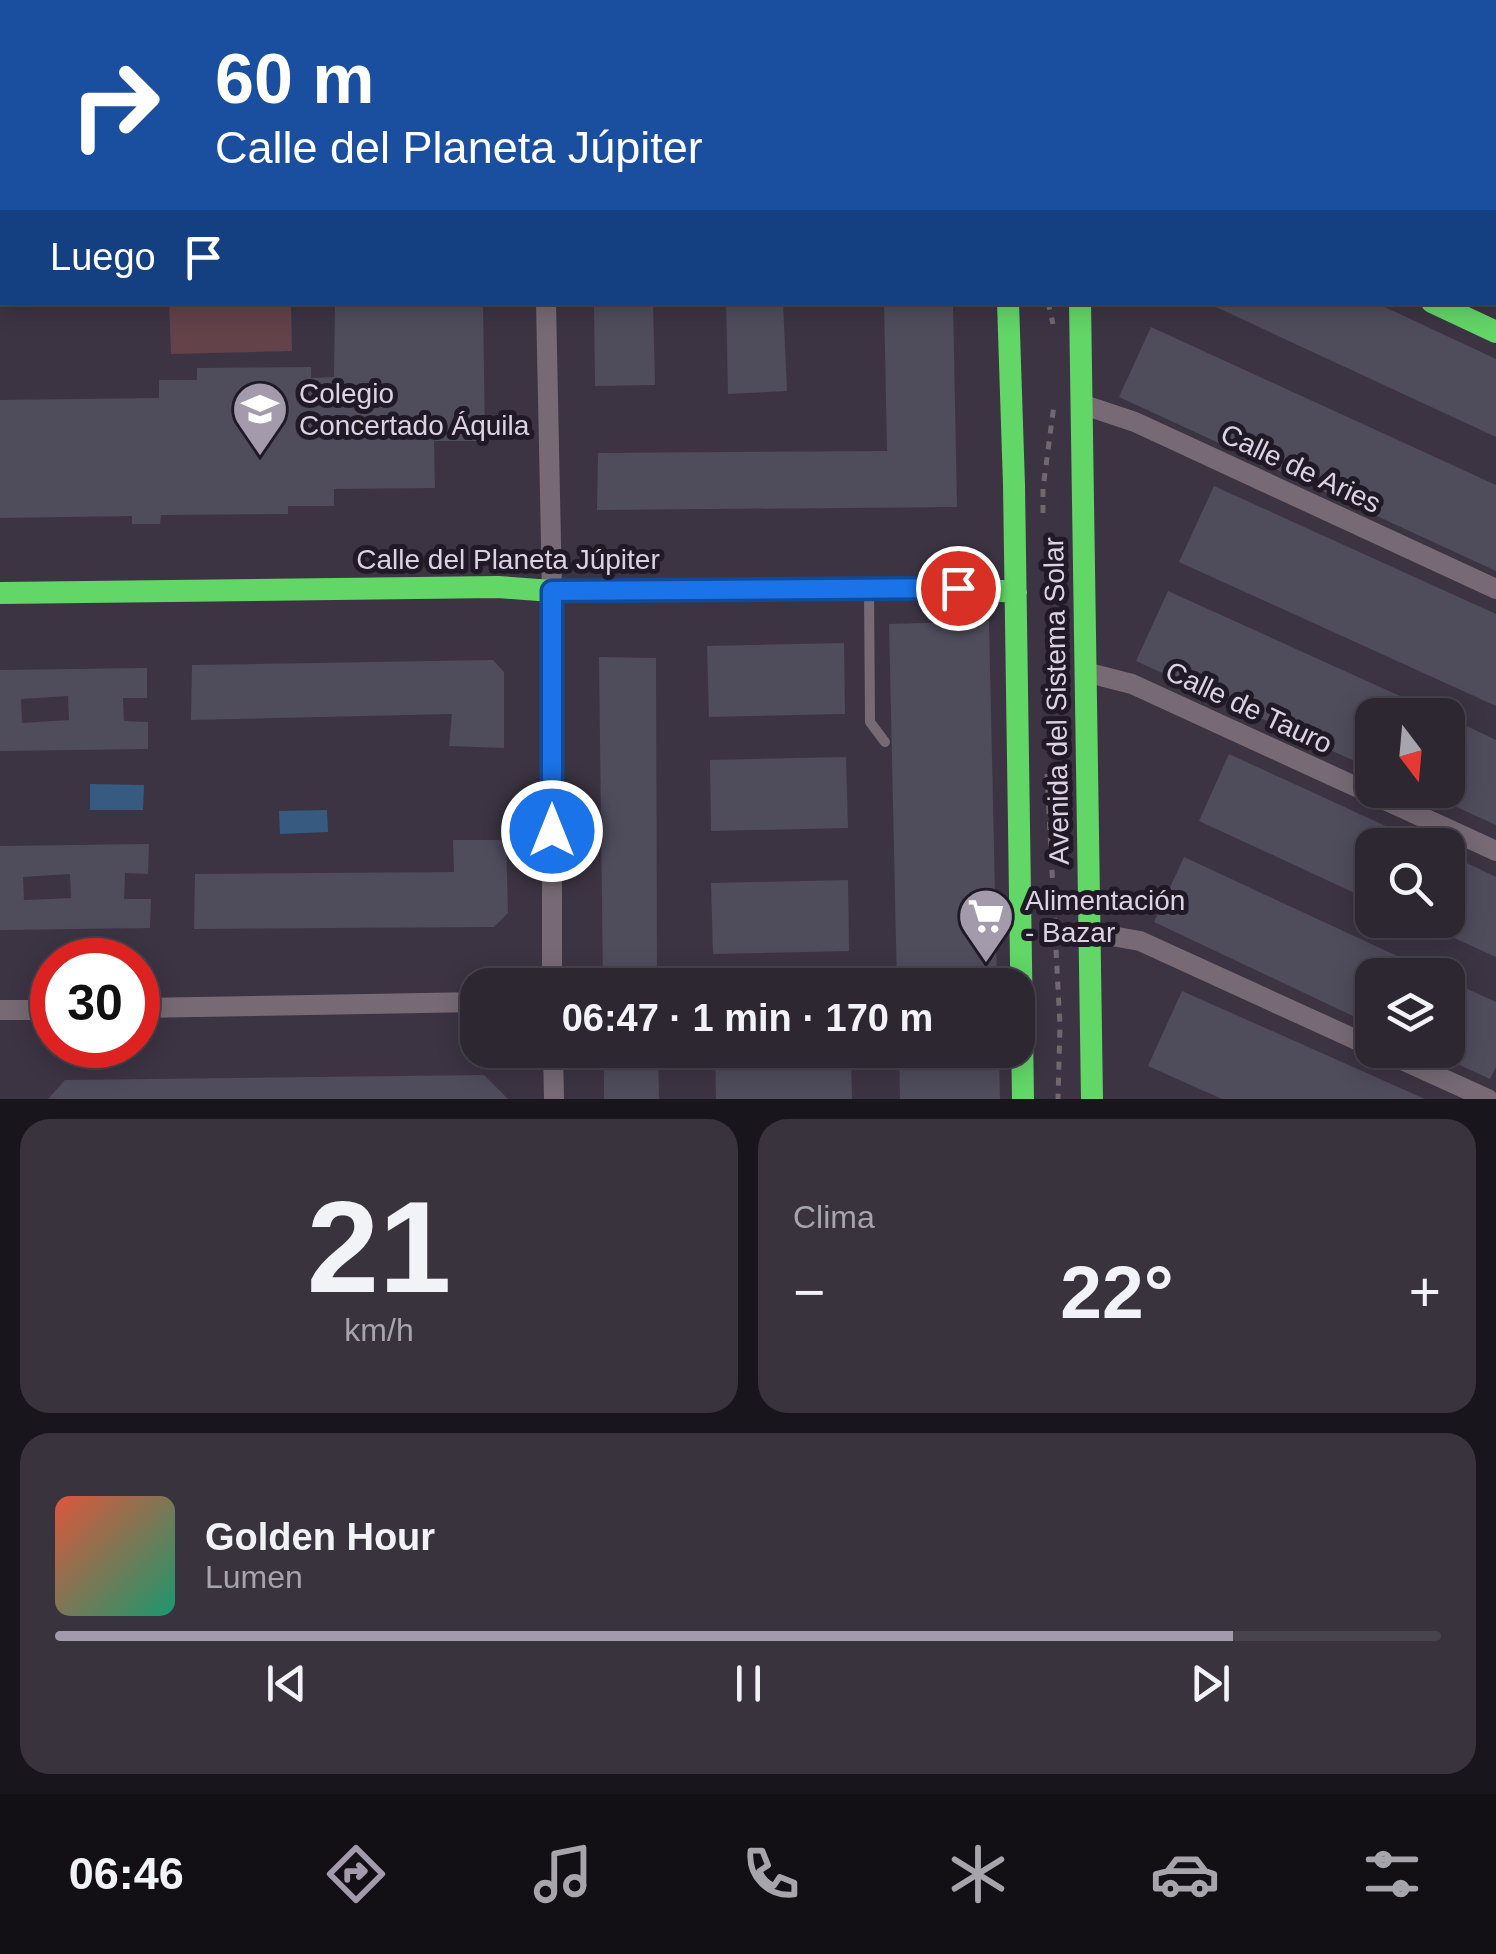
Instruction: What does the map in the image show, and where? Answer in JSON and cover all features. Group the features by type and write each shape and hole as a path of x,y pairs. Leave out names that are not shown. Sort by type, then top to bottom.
{"street":[{"path":"546,305 552,591 552,968"},
{"name":"Avenida del Sistema Solar","path":"1008,305 1023,1099"},
{"name":"Avenida del Sistema Solar","path":"1080,305 1092,1099"},
{"path":"1438,305 1496,332"},
{"name":"Calle de Aries","path":"1081,404 1135,422 1496,589"},
{"name":"Calle del Planeta Júpiter","path":"0,594 498,587 552,591 958,588 1016,592"},
{"name":"Calle de Tauro","path":"1085,672 1132,684 1496,851"},
{"path":"1089,932 1140,941 1355,1038"},
{"path":"160,1008 460,1002"},
{"path":"0,1010 30,1010"},
{"path":"553,1068 554,1099"},
{"path":"1420,1068 1488,1099"}],"lane":[{"path":"869,588 870,722 886,742"}],"path":[{"path":"1049,305 1053,323"},
{"path":"1043,524 1043,488 1054,402"},
{"path":"1014,484 1043,488"},
{"path":"1046,757 1060,1027 1058,1099"},
{"path":"1019,834 1052,831"}],"shaded area":[{"path":"169,305 291,305 292,351 171,354"}],"water":[{"path":"90,784 144,785 143,810 90,810"},
{"path":"327,810 328,832 280,834 279,811"}],"building":[{"path":"335,305 483,305 485,441 434,441 435,488 334,489 334,506 288,506 288,514 161,515 160,524 132,524 132,516 0,518 0,400 159,398 159,380 197,380 197,368 311,367 311,378 334,377"},
{"path":"594,305 653,305 655,385 595,386"},
{"path":"726,305 783,305 787,391 728,394"},
{"path":"884,305 953,305 957,507 597,510 598,453 887,451"},
{"path":"1211,305 1380,305 1496,359 1496,437"},
{"path":"1151,327 1496,485 1496,571 1119,397"},
{"path":"1214,486 1496,614 1496,706 1179,562"},
{"path":"1168,591 1404,698 1355,698 1355,761 1136,661"},
{"path":"989,621 997,968 897,968 889,624"},
{"path":"844,643 845,714 709,717 707,646"},
{"path":"599,657 656,658 657,968 603,968"},
{"path":"493,660 504,672 504,748 449,746 452,714 191,720 192,665"},
{"path":"147,668 147,698 123,698 124,721 148,722 148,749 0,751 0,670","holes":["68,696 69,720 22,723 21,699"]},
{"path":"1465,725 1496,740 1496,825 1459,808 1465,808"},
{"path":"1229,754 1390,828 1355,828 1355,893 1199,821"},
{"path":"846,757 848,828 711,831 710,760"},
{"path":"453,840 506,840 508,913 494,927 194,929 195,874 454,872"},
{"path":"149,844 148,874 125,873 124,899 151,899 150,928 0,930 0,846","holes":["70,874 71,898 24,900 23,877"]},
{"path":"1184,857 1401,958 1355,958 1355,1017 1154,922"},
{"path":"1465,862 1496,877 1496,957 1454,938 1465,938"},
{"path":"848,880 849,951 713,954 711,883"},
{"path":"1465,988 1496,1002 1496,1067 1490,1079 1465,1067"},
{"path":"1182,991 1425,1099 1222,1099 1148,1066"},
{"path":"604,1068 658,1068 659,1099 604,1099"},
{"path":"715,1068 851,1068 852,1099 716,1099"},
{"path":"899,1068 999,1068 1000,1099 900,1099"},
{"path":"484,1075 508,1099 48,1099 65,1080"}],"traffic: fast":[{"path":"1008,305 1023,1099"},
{"path":"1080,305 1092,1099"},
{"path":"1438,305 1496,332"},
{"path":"0,593 498,587 552,591 958,588 1016,592"}],"place":[{"name":"Colegio Concertado Áquila","path":"260,458"},
{"name":"Alimentación - Bazar","path":"986,965"}],"route":[{"path":"552,831 552,591 958,588"}]}
